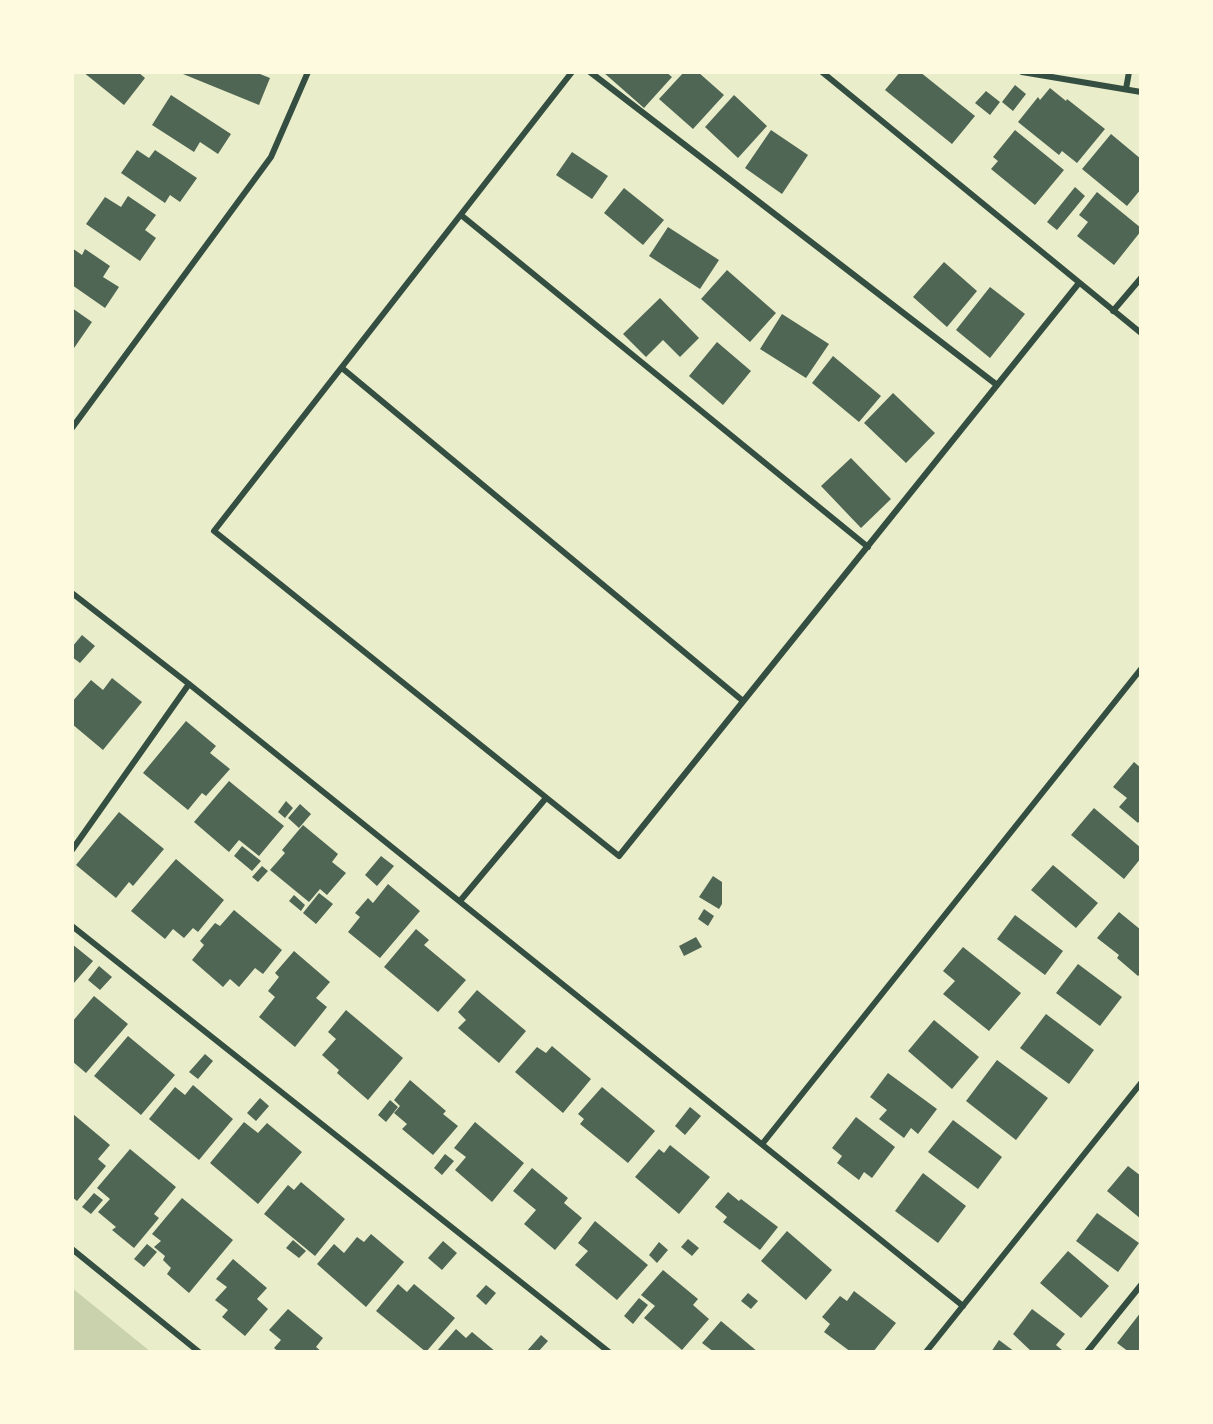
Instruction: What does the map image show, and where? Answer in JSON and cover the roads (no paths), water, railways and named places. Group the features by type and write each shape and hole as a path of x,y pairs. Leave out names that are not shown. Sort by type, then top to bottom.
{"street":[{"path":"72,428 271,157 308,72"},
{"path":"572,72 214,531 619,856 1079,283"},
{"path":"590,72 997,385"},
{"path":"822,72 1141,333"},
{"path":"1022,72 1141,92"},
{"path":"1126,89 1129,72"},
{"path":"461,215 868,547"},
{"path":"1113,311 1141,278"},
{"path":"342,368 743,701"},
{"path":"72,593 763,1143 963,1306"},
{"path":"763,1143 1141,669"},
{"path":"72,850 189,684"},
{"path":"460,901 546,798"},
{"path":"72,926 609,1352"},
{"path":"926,1352 1141,1083"},
{"path":"72,1249 199,1352"},
{"path":"1087,1352 1141,1284"}]}
